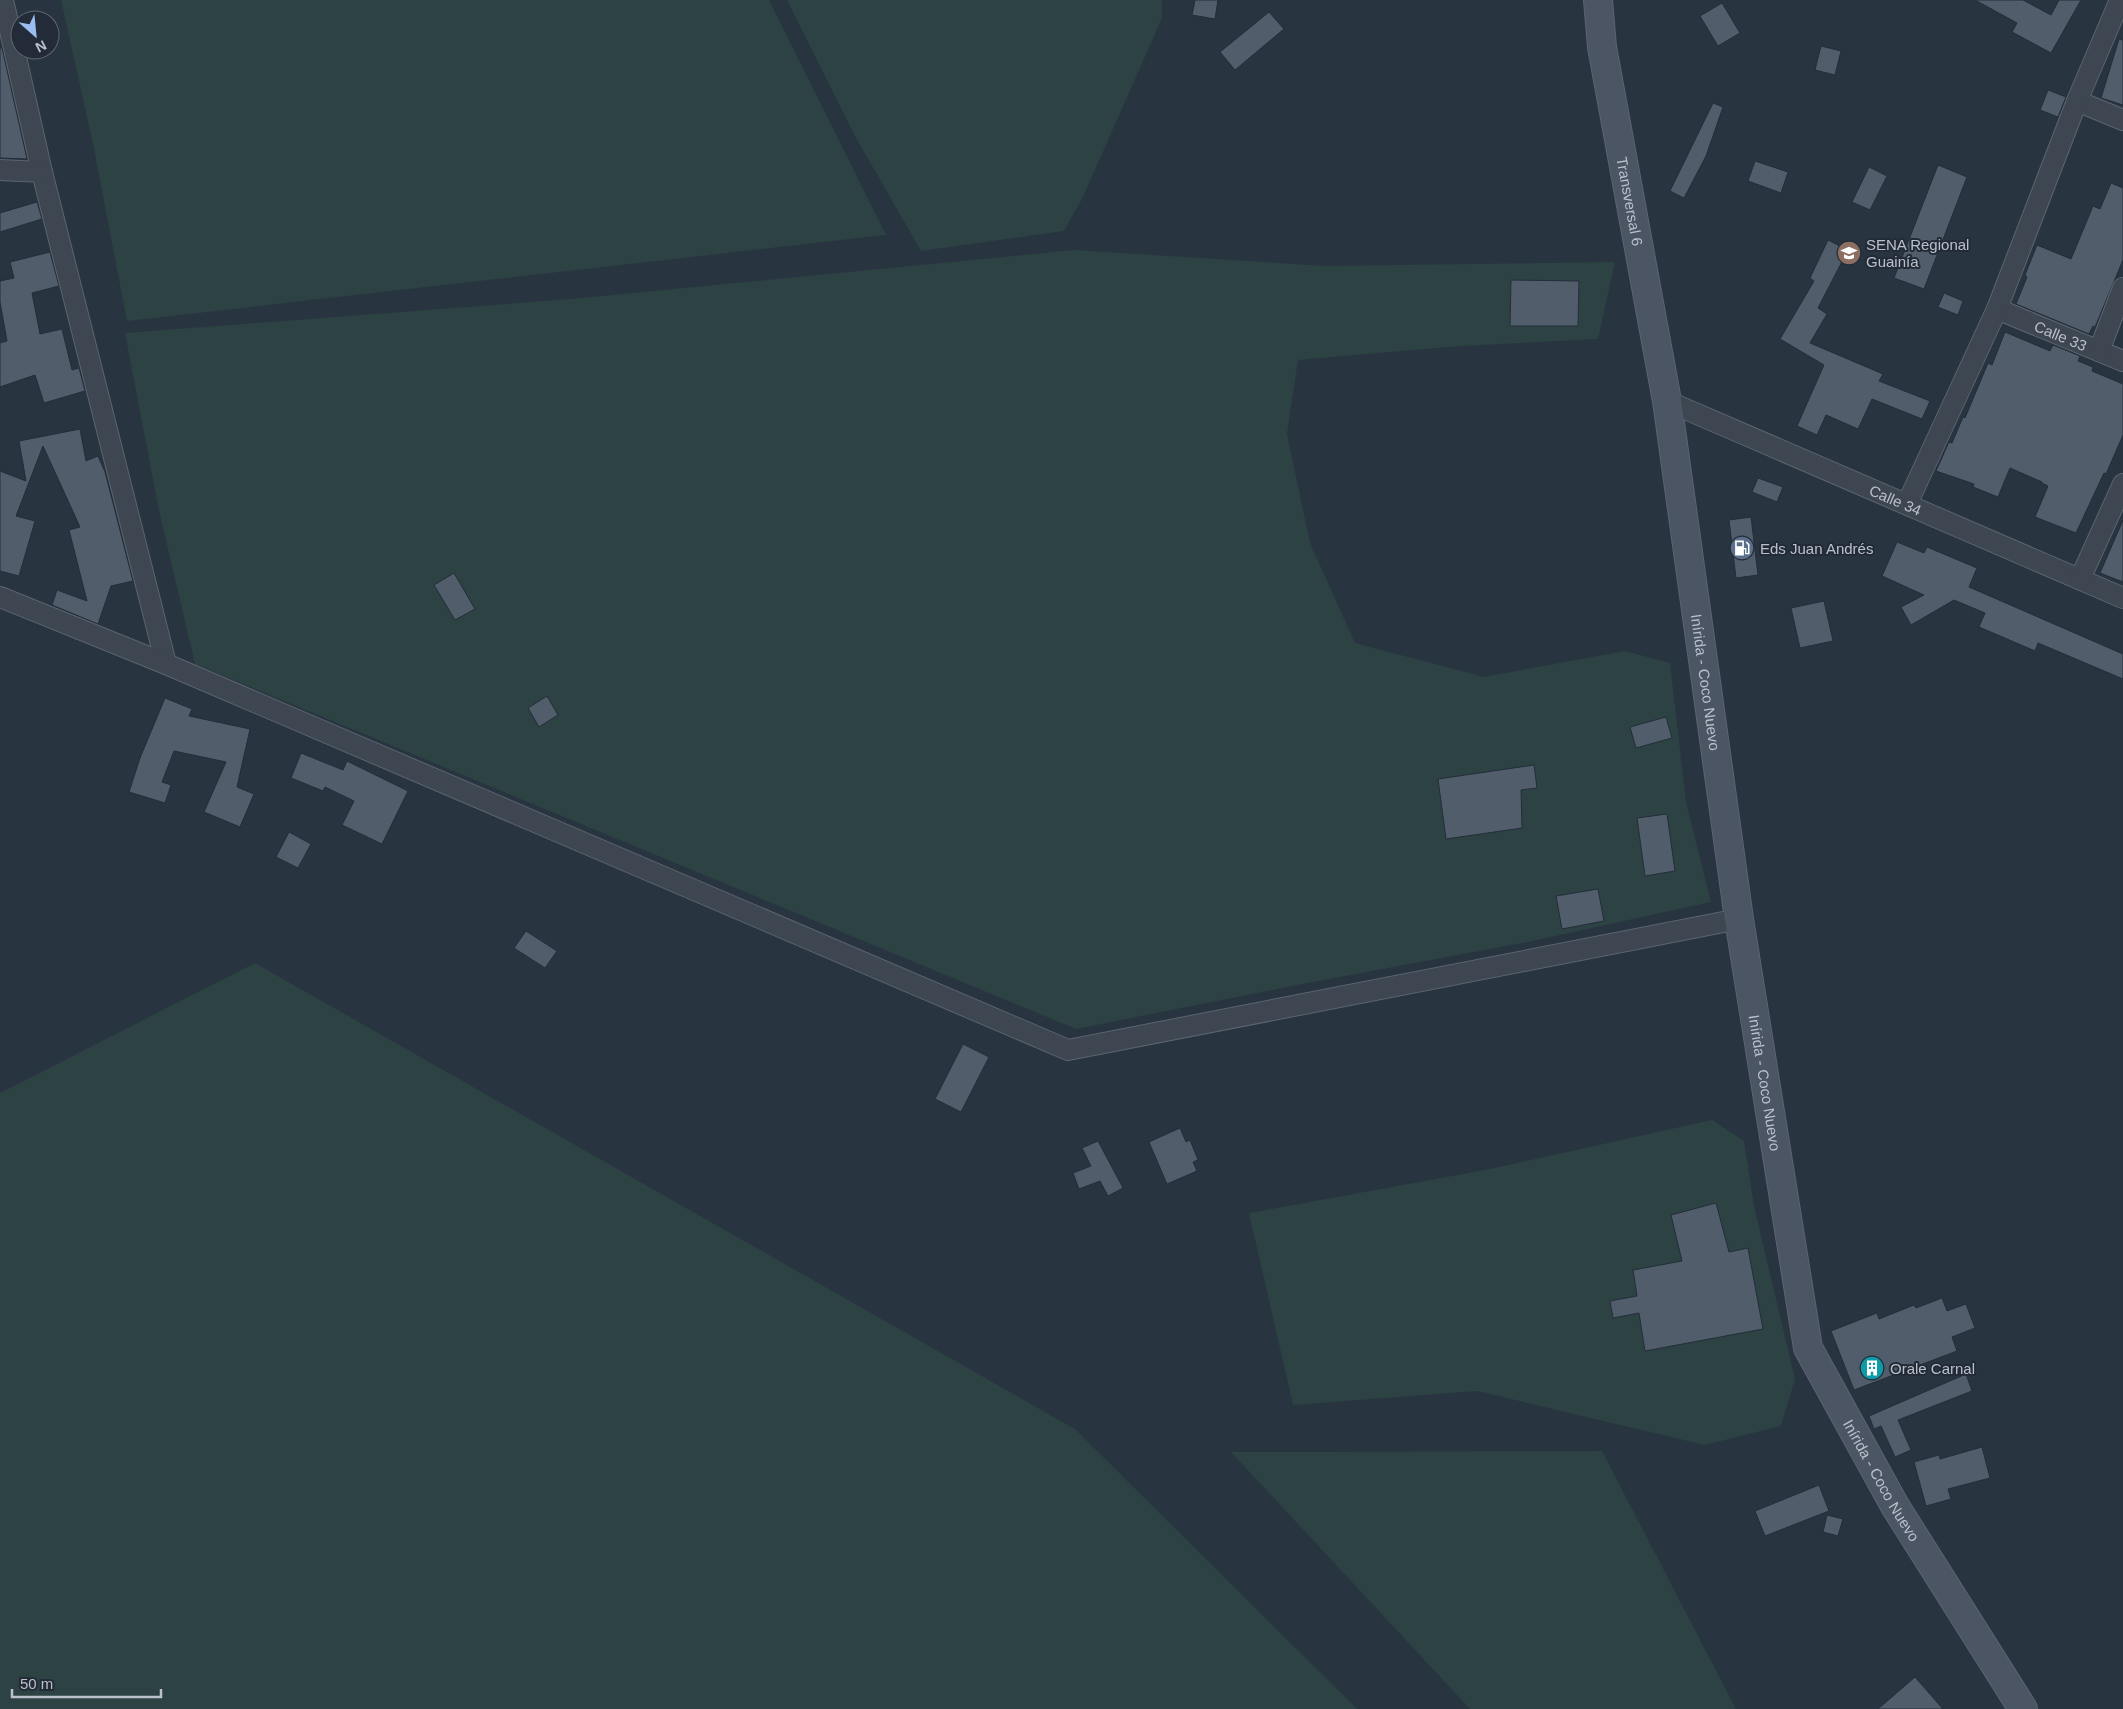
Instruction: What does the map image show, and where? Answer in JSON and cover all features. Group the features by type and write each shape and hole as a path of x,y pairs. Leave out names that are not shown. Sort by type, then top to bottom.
{"street":[{"name":"Transversal 6","path":"1598,0 1602,47 1667,401"},
{"path":"1907,504 1997,309 2077,101 2120,0"},
{"path":"2,2 42,172 166,664"},
{"path":"2077,101 2123,120"},
{"path":"0,170 42,172"},
{"path":"2099,351 2123,288"},
{"name":"Calle 33","path":"1997,309 2123,361"},
{"name":"Calle 34","path":"1667,401 2123,598"},
{"name":"Inírida - Coco Nuevo","path":"1667,401 1739,919 1808,1348 1895,1506 2023,1709"},
{"path":"2080,579 2123,484"},
{"path":"0,597 166,664 1068,1050 1739,919"}],"green space":[{"path":"61,0 769,0 886,235 127,321 93,144"},
{"path":"787,0 1162,0 1162,18 1083,197 1064,231 921,251 855,136"},
{"path":"1074,250 1325,266 1615,262 1598,339 1460,346 1298,360 1287,434 1310,543 1355,643 1484,677 1625,651 1670,663 1686,802 1711,902 1528,942 1076,1029 195,664 159,511 125,333 571,299"},
{"path":"255,963 1075,1429 1357,1709 0,1709 0,1093"},
{"path":"1712,1120 1744,1141 1754,1206 1795,1379 1781,1426 1705,1445 1477,1391 1293,1405 1249,1213 1490,1169"},
{"path":"1602,1451 1736,1709 1470,1709 1231,1452"}],"building":[{"path":"1195,0 1218,0 1215,19 1192,15"},
{"path":"1975,0 2023,0 2051,15 2059,0 2081,0 2051,53 2012,32 2017,23"},
{"path":"1722,3 1740,33 1718,46 1700,16"},
{"path":"1269,12 1284,29 1235,70 1220,52"},
{"path":"2119,39 2123,40 2123,105 2101,98"},
{"path":"1821,46 1841,51 1835,75 1815,70"},
{"path":"0,48 2,48 27,159 0,158"},
{"path":"2048,90 2066,97 2058,117 2040,110"},
{"path":"1713,103 1723,107 1706,156 1684,198 1670,191"},
{"path":"1755,161 1788,172 1781,193 1748,181"},
{"path":"1938,165 1967,177 1924,289 1894,278"},
{"path":"1869,167 1887,176 1870,210 1852,202"},
{"path":"2111,183 2123,188 2123,260 2095,327 2093,326 2089,334 2016,304 2037,245 2071,259 2093,206 2100,209"},
{"path":"37,202 42,219 0,232 0,213"},
{"path":"1828,240 1848,250 1818,308 1827,314 1810,343 1883,374 1879,381 1930,401 1922,419 1872,399 1858,429 1826,415 1817,435 1797,426 1824,365 1780,339 1814,281 1810,278"},
{"path":"50,252 59,286 32,293 40,334 62,329 72,370 79,368 85,391 44,403 35,375 0,387 0,343 7,341 0,302 0,281 14,278 10,262"},
{"path":"1511,280 1579,281 1578,326 1510,326"},
{"path":"1944,293 1963,301 1958,315 1938,307"},
{"path":"2005,332 2050,351 2053,345 2080,356 2078,361 2093,367 2092,371 2123,384 2123,435 2106,474 2104,473 2076,533 2035,517 2048,486 2042,482 2010,468 1998,497 1973,487 1974,484 1936,471 1949,442 1952,443 1963,417 1965,418 1988,363 1992,365"},
{"path":"80,429 86,461 98,456 105,472 133,581 111,586 98,624 52,605 57,590 87,601 69,530 80,527 43,446 16,516 35,521 19,576 0,571 0,471 26,481 19,441"},
{"path":"1758,478 1783,487 1777,502 1752,492"},
{"path":"1751,517 1758,575 1736,578 1729,520"},
{"path":"2123,520 2123,582 2100,573"},
{"path":"1897,542 1924,553 1927,547 1977,568 1969,587 2123,654 2123,679 2038,643 2035,651 1979,627 1985,613 1954,600 1911,625 1901,607 1924,595 1882,576"},
{"path":"454,573 475,609 455,620 434,585"},
{"path":"1824,601 1833,641 1800,648 1791,608"},
{"path":"547,696 558,715 539,727 528,708"},
{"path":"165,698 192,709 189,716 250,729 237,787 254,794 240,827 204,812 226,762 174,751 162,782 171,785 165,803 129,792 140,758"},
{"path":"1666,717 1672,738 1636,748 1630,727"},
{"path":"301,753 343,770 347,761 408,791 382,844 342,825 354,801 325,787 323,791 291,778"},
{"path":"1534,765 1537,788 1521,790 1522,828 1446,839 1438,779"},
{"path":"1667,814 1675,871 1645,876 1637,818"},
{"path":"289,832 311,844 298,868 276,857"},
{"path":"1598,889 1604,921 1562,929 1556,896"},
{"path":"526,931 557,951 545,968 514,948"},
{"path":"963,1044 989,1057 961,1112 935,1099"},
{"path":"1180,1128 1186,1142 1190,1140 1198,1160 1193,1162 1197,1171 1167,1184 1149,1142"},
{"path":"1098,1141 1123,1188 1108,1196 1100,1181 1079,1189 1073,1173 1091,1166 1082,1148"},
{"path":"1716,1203 1729,1252 1748,1248 1763,1329 1645,1351 1639,1313 1613,1318 1610,1301 1637,1296 1633,1270 1682,1261 1671,1215"},
{"path":"1942,1298 1947,1311 1966,1304 1975,1328 1952,1337 1957,1351 1854,1390 1831,1331 1877,1313 1879,1319 1914,1305 1916,1308"},
{"path":"1966,1374 1972,1391 1898,1420 1911,1450 1895,1457 1881,1426 1874,1429 1869,1416"},
{"path":"1982,1447 1990,1478 1948,1489 1951,1499 1926,1506 1914,1462 1939,1455 1940,1459"},
{"path":"1819,1485 1829,1511 1765,1536 1755,1511"},
{"path":"1827,1515 1843,1519 1838,1536 1823,1532"},
{"path":"1915,1677 1943,1709 1878,1709"}],"place":[{"name":"SENA Regional Guainía","path":"1849,253"},
{"name":"Eds Juan Andrés","path":"1742,548"},
{"name":"Orale Carnal","path":"1872,1368"}]}
